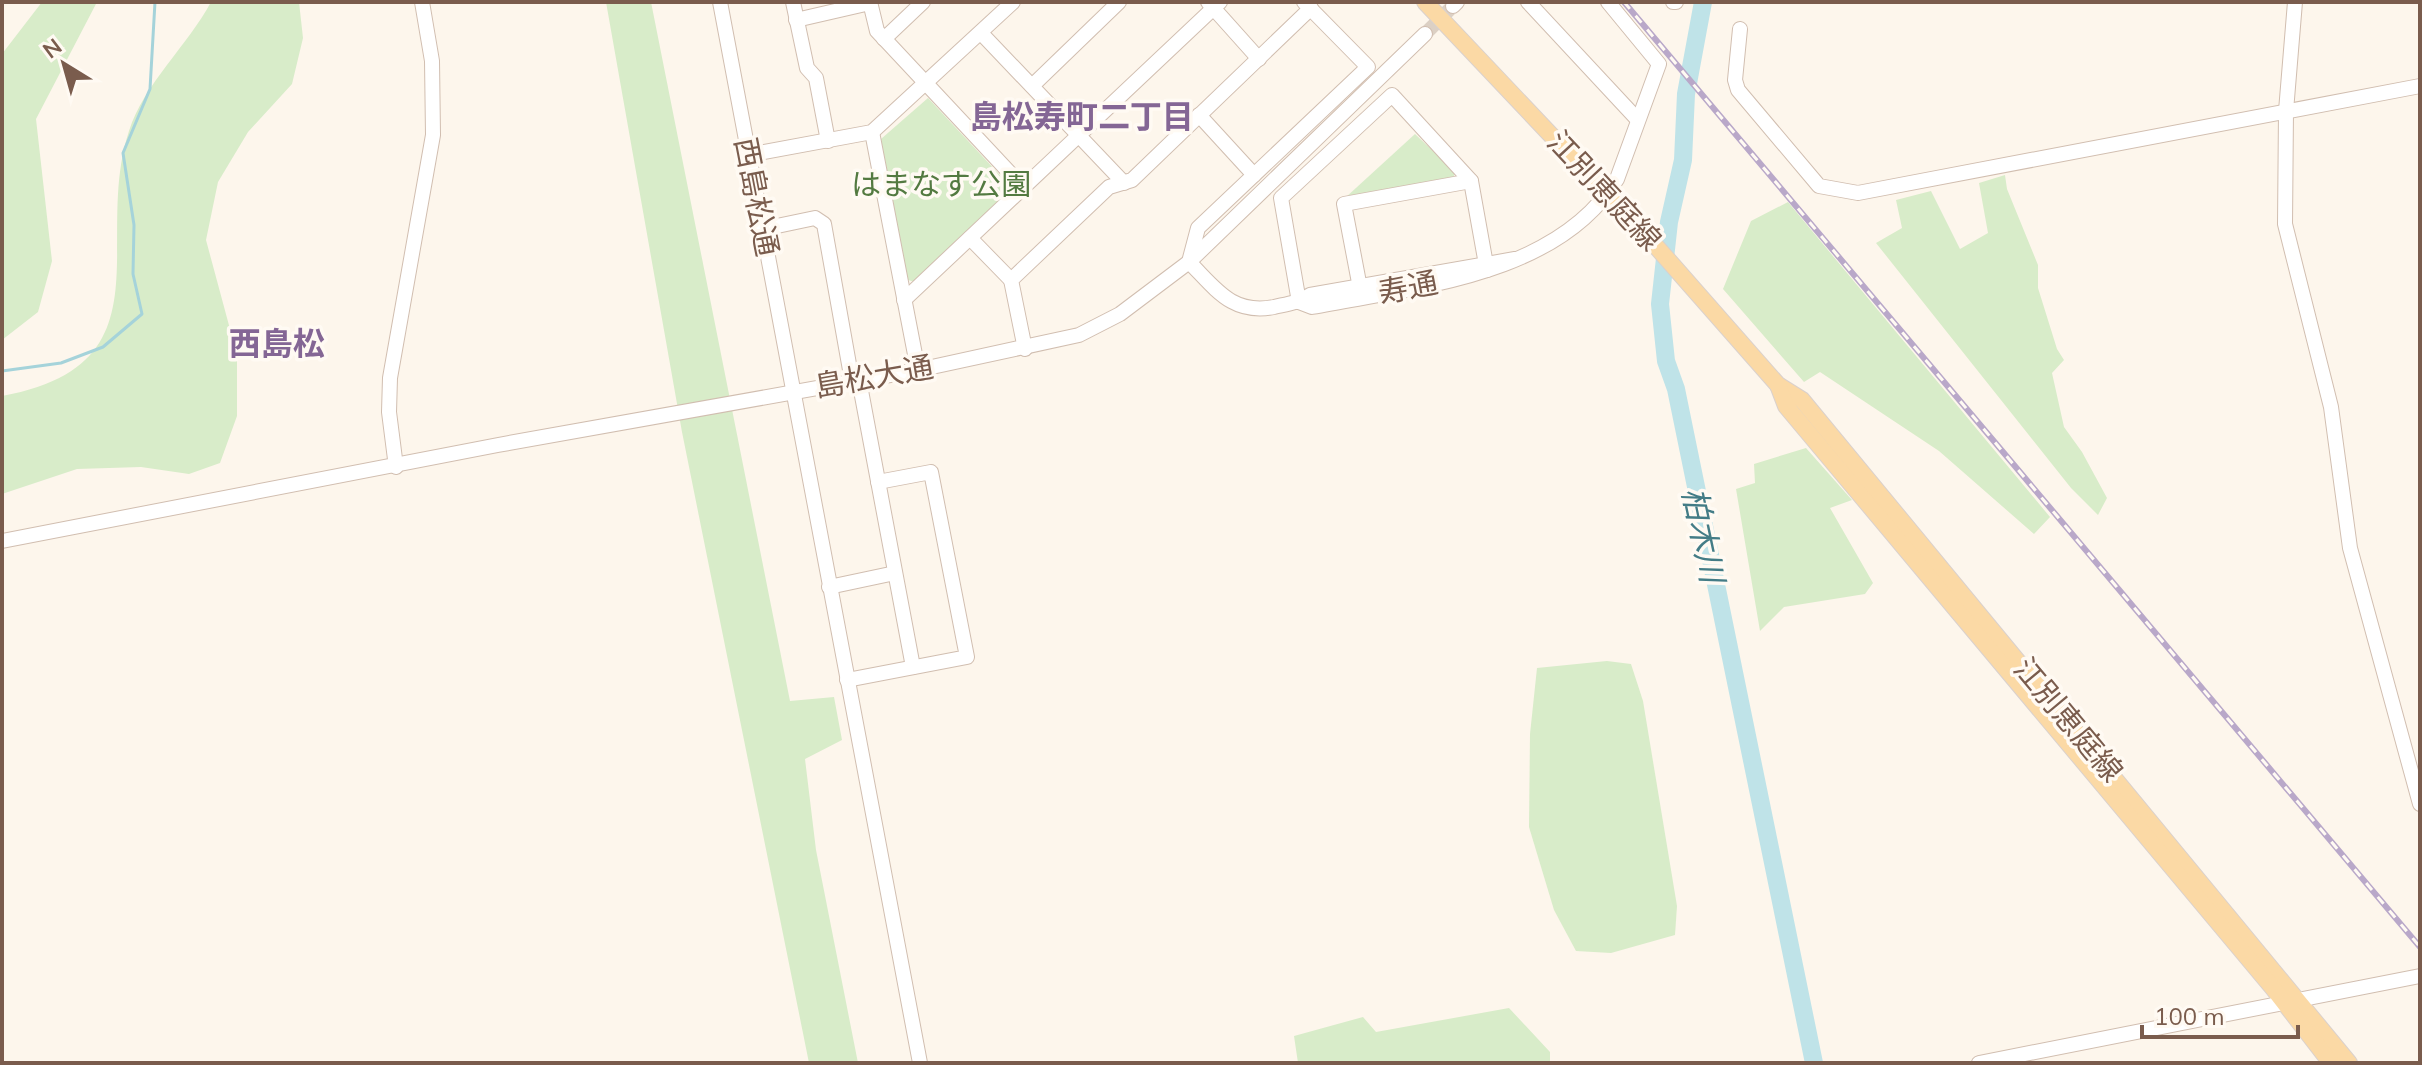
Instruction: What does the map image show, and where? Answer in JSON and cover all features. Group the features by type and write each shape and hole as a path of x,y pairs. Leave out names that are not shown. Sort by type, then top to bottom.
{"main road":[{"name":"江別恵庭線","path":"1425,2 1654,244 1778,385 1786,406 2292,1003 2349,1063"},
{"name":"江別恵庭線","path":"2292,1003 2331,1063"}],"street":[{"path":"396,467 389,412 390,378 433,135 432,61 422,2"},
{"name":"西島松通","path":"720,2 792,392"},
{"path":"793,2 807,68 816,78 828,141"},
{"path":"884,39 923,2"},
{"path":"748,155 872,132 1013,2"},
{"path":"1032,86 1119,2"},
{"path":"1528,2 1637,119"},
{"path":"1607,195 1617,179 1659,64 1608,2"},
{"path":"2295,2 2286,111 2285,224 2331,407 2350,548 2420,804"},
{"path":"796,20 870,3 877,31 1023,187"},
{"path":"904,300 1213,4 1259,59"},
{"path":"1011,280 1109,187 1132,180 1259,59 1308,5 1368,67 1198,228 1189,262"},
{"path":"1740,29 1735,80 1738,90 1819,186 1858,193 2420,86"},
{"path":"981,33 1124,183"},
{"name":"島松大通","path":"920,1063 792,392 1025,349 1079,335 1120,314 1189,262 1425,34"},
{"path":"1299,302 1281,198 1392,95 1471,181 1487,267"},
{"path":"1199,115 1254,175"},
{"path":"872,132 918,370"},
{"path":"1361,292 1344,204 1471,181"},
{"name":"寿通","path":"1189,262 1218,291 1245,309 1299,302 1312,307 1361,292 1515,259 1552,242 1607,195"},
{"path":"763,229 815,218 824,224 913,667"},
{"path":"970,238 1011,280 1025,349"},
{"path":"2,541 792,392"},
{"path":"847,680 967,657 931,472 878,482"},
{"path":"829,587 895,573"},
{"path":"1979,1063 2010,1060 2420,976"}],"green space":[{"path":"42,2 97,2 36,119 52,261 38,312 2,340 2,54"},
{"path":"211,2 299,2 303,38 292,84 248,132 218,182 206,240 237,355 237,416 220,463 189,474 141,467 77,469 2,494 2,396 54,380 88,357 107,328 115,294 120,173 129,131 155,81"},
{"path":"606,2 651,2 790,701 834,697 842,740 805,759 816,850 858,1063 809,1063 682,432"},
{"name":"はまなす公園","path":"928,98 1011,187 915,282 908,280 881,139"},
{"path":"1415,134 1455,172 1453,179 1345,198"},
{"path":"2005,175 2007,189 2038,265 2038,288 2057,349 2064,360 2052,373 2064,427 2082,452 2107,498 2098,515 2071,488 1876,243 1902,228 1896,200 1931,191 1960,249 1988,233 1979,183"},
{"path":"1788,202 2050,517 2034,534 1939,451 1820,372 1804,382 1723,289 1751,221"},
{"path":"1806,448 1852,500 1830,508 1873,583 1865,594 1784,607 1760,631 1736,489 1755,483 1754,464"},
{"path":"1607,661 1631,664 1643,701 1677,906 1675,935 1611,953 1576,951 1554,910 1529,827 1530,734 1537,668"},
{"path":"1509,1008 1550,1052 1550,1063 1298,1063 1294,1036 1363,1017 1376,1032"}],"waterway":[{"path":"2,371 61,363 103,347 142,314 133,274 134,225 123,153 150,89 155,2"},
{"name":"柏木川","path":"1703,2 1686,94 1683,160 1669,222 1660,304 1666,361 1676,389 1814,1063"}],"tunnel":[{"path":"1425,34 1453,6"}],"railway":[{"path":"1624,2 2420,947"}],"district":[{"name":"島松寿町二丁目","path":"1082,117"},
{"name":"西島松","path":"277,344"}]}
